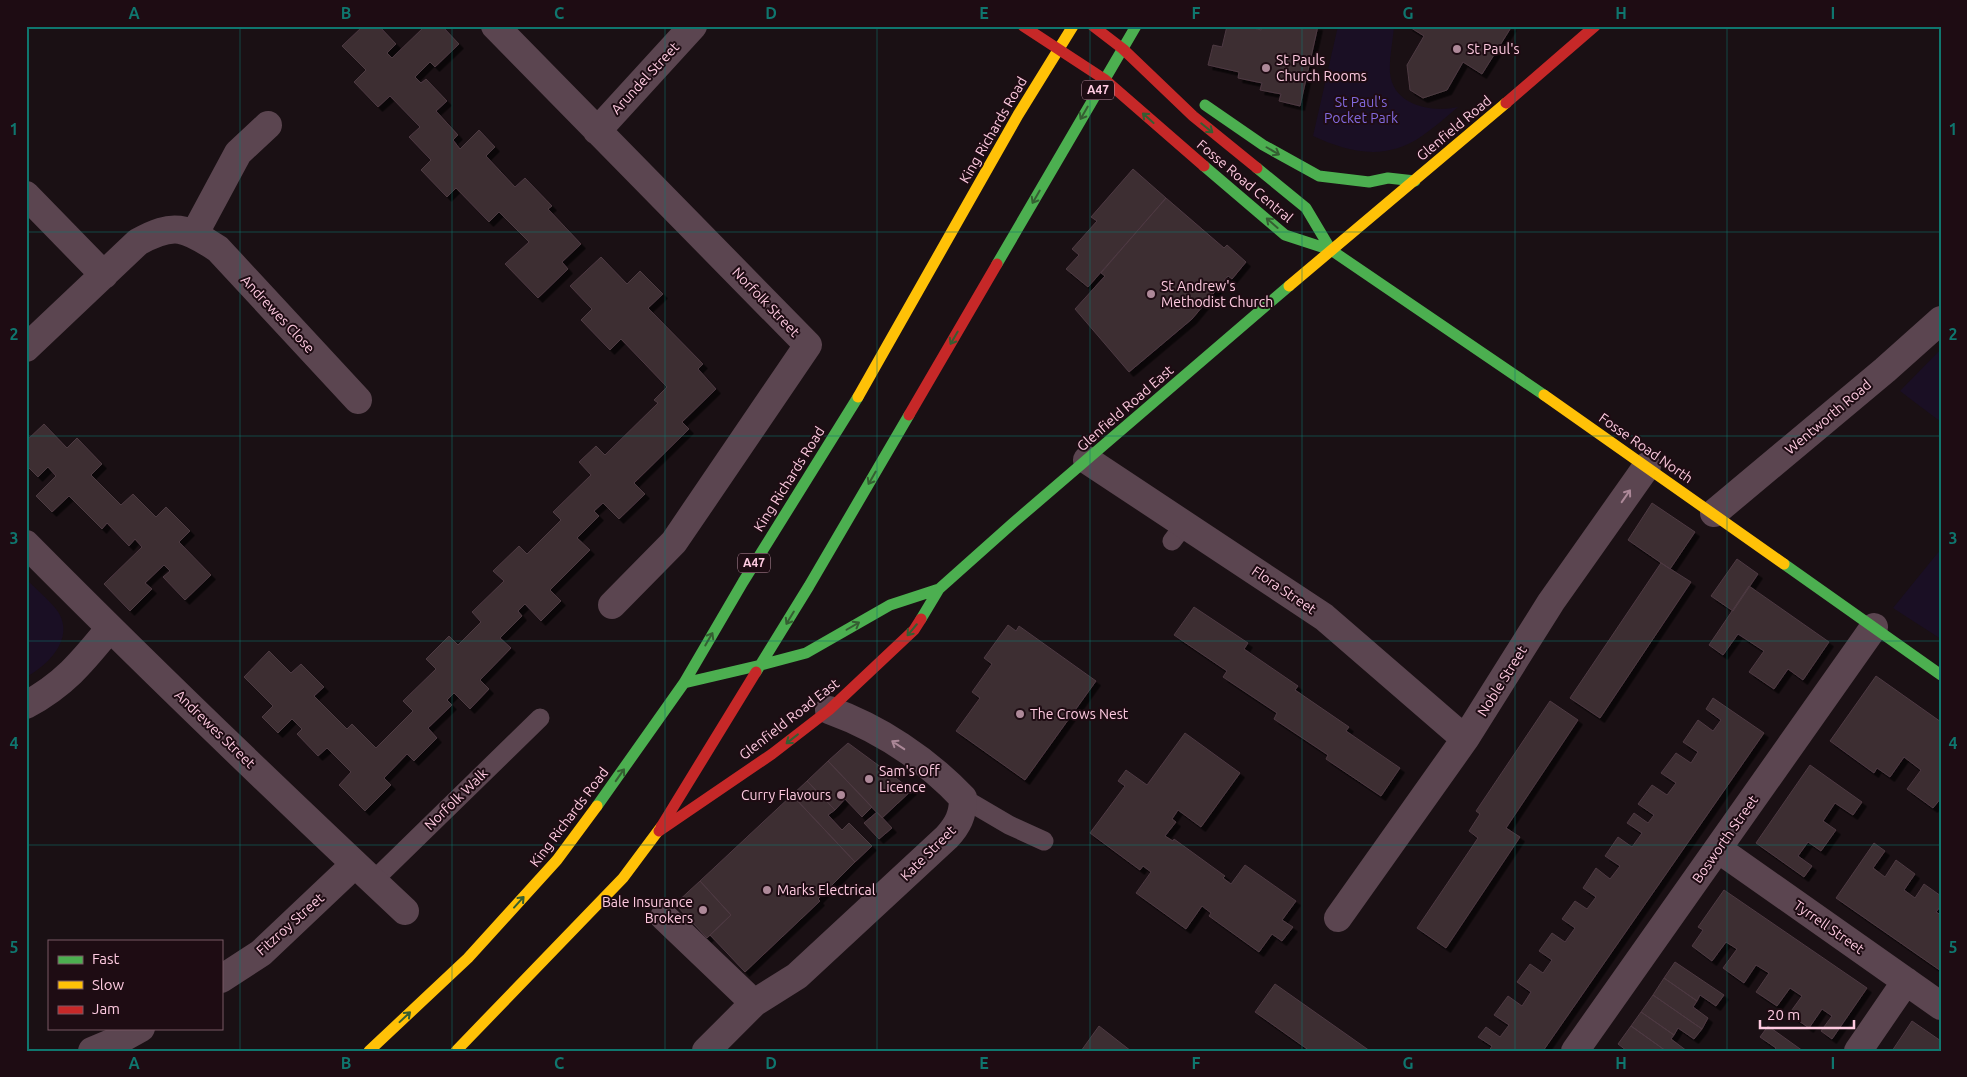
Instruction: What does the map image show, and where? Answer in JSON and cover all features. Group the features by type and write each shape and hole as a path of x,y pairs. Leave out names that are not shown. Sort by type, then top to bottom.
{"street":[{"name":"Norfolk Street","path":"495,26 808,345 674,542 612,605"},
{"name":"Arundel Street","path":"597,130 693,26"},
{"name":"Fosse Road Central","path":"1023,26 1104,79 1285,235 1331,250"},
{"name":"King Richards Road","path":"370,1051 468,958 557,860 613,785 684,682 743,582 860,394 1018,115 1073,26"},
{"name":"Fosse Road Central","path":"1093,26 1123,49 1192,116 1306,208 1331,250"},
{"name":"A47","path":"456,1051 622,878 659,831 761,665 884,458 1136,26"},
{"name":"Glenfield Road","path":"1331,250 1415,181 1594,26"},
{"name":"Fosse Road Central","path":"1157,80 1191,97 1263,145 1319,176 1369,182 1388,178 1415,181"},
{"path":"195,234 238,153 268,125"},
{"path":"26,195 104,275"},
{"name":"Andrewes Close","path":"26,348 138,242 156,232 176,228 195,234 218,249 358,400"},
{"name":"Glenfield Road East","path":"659,831 772,754 829,710 914,630 939,589 1331,250"},
{"name":"Fosse Road North","path":"1331,250 1647,466 1941,675"},
{"name":"Wentworth Road","path":"1714,513 1885,370 1941,320"},
{"name":"Flora Street","path":"1087,460 1178,532 1324,616 1465,739"},
{"name":"Noble Street","path":"1338,918 1465,739 1552,602 1647,466"},
{"name":"Andrewes Street","path":"26,544 110,628 405,911"},
{"name":"Glenfield Road East","path":"684,682 806,653 890,605 939,589"},
{"name":"Bosworth Street","path":"1575,1051 1874,627"},
{"path":"26,705 48,694 75,670 110,628"},
{"path":"829,710 878,732 906,750 946,781 963,798"},
{"name":"Kate Street","path":"706,1051 754,1004 797,976 946,837 959,822 963,810 963,798"},
{"name":"Tyrrell Street","path":"1718,849 1941,1006"},
{"name":"Fitzroy Street","path":"222,978 260,953 364,873"},
{"path":"664,917 754,1004"},
{"path":"1858,1051 1906,981"},
{"path":"92,1051 137,1030"}],"lane":[{"name":"Norfolk Walk","path":"364,873 540,718"},
{"path":"963,798 1009,825 1044,841"}],"green space":[{"name":"St Paul's Pocket Park","path":"1338,26 1394,26 1390,73 1398,93 1406,100 1426,108 1448,109 1458,107 1422,136 1395,149 1368,152 1354,150 1313,136"},
{"path":"1941,349 1941,422 1900,391"},
{"path":"1941,549 1941,639 1893,608"},
{"path":"26,579 56,609 62,619 63,629 58,649 35,672 26,677"}],"building":[{"path":"363,26 379,26 396,44 387,53 392,58 425,26 442,26 459,44 435,67 430,62 415,77 421,83 426,79 447,101 436,111 458,135 453,140 460,149 479,130 495,147 486,156 515,187 525,178 552,206 548,209 581,244 562,262 568,269 538,298 505,264 529,242 499,212 489,222 456,188 447,197 421,170 431,160 409,137 420,127 390,96 378,107 354,82 366,70 342,46"},
{"name":"St Pauls Church Rooms","path":"1227,26 1246,26 1261,30 1262,26 1318,26 1300,106 1279,101 1281,94 1260,90 1262,83 1238,78 1239,72 1208,65 1213,45 1222,47"},
{"name":"St Paul's","path":"1408,26 1512,26 1482,74 1463,62 1447,90 1423,98 1410,90 1407,65 1424,36"},
{"path":"1133,169 1166,198 1088,287 1066,269 1079,255 1072,249 1097,221 1091,217"},
{"name":"St Andrew's Methodist Church","path":"1166,198 1224,248 1227,245 1246,262 1232,279 1228,276 1192,319 1129,372 1075,309 1105,276 1101,273"},
{"path":"601,257 627,284 640,271 663,294 648,308 703,364 698,369 716,389 682,422 689,429 634,483 645,494 619,519 603,503 594,511 599,516 577,538 590,550 550,590 561,601 541,621 525,604 518,611 522,616 500,638 511,648 480,680 489,689 470,709 454,693 447,700 452,705 428,728 437,738 414,761 407,754 384,778 391,785 365,811 339,785 351,772 327,748 318,756 297,734 302,729 292,719 278,733 262,717 273,706 244,677 269,651 291,673 301,664 324,687 314,696 347,729 352,724 376,748 413,711 403,701 436,669 426,659 449,636 458,645 481,622 472,612 504,581 493,571 519,546 527,554 561,520 553,512 591,475 579,462 596,446 605,455 658,403 654,400 667,387 621,339 610,350 581,320 592,309 570,286"},
{"path":"44,424 67,448 77,438 102,464 91,475 121,505 133,494 156,517 166,507 190,531 179,542 211,575 185,600 163,577 170,571 164,565 145,583 152,589 130,611 104,584 142,547 135,539 129,546 107,523 102,529 69,496 52,512 36,496 56,476 48,467 38,477 26,465 26,441"},
{"path":"1652,503 1695,532 1670,569 1628,540"},
{"path":"1737,559 1758,574 1733,611 1711,596"},
{"path":"1661,563 1691,582 1600,718 1570,698"},
{"path":"1749,586 1829,642 1803,680 1788,669 1774,689 1749,672 1764,651 1738,634 1723,655 1709,645"},
{"path":"1194,607 1248,643 1244,649 1298,686 1295,690 1349,727 1346,731 1400,768 1381,796 1326,759 1328,755 1274,719 1277,713 1223,677 1227,671 1174,635"},
{"name":"The Crows Nest","path":"1008,625 1016,631 1019,626 1096,681 1025,780 956,731 980,698 972,692 992,664 984,658"},
{"path":"1876,676 1941,722 1941,798 1933,808 1907,789 1921,770 1904,757 1890,777 1877,768 1874,773 1830,741"},
{"path":"1713,698 1764,733 1543,1051 1489,1051 1492,1046 1478,1037 1486,1027 1500,1037 1509,1025 1494,1015 1508,996 1522,1006 1531,992 1517,982 1530,964 1543,973 1552,960 1539,951 1552,933 1565,942 1575,928 1562,919 1575,901 1587,909 1596,897 1583,888 1596,868 1610,879 1620,866 1605,856 1618,837 1632,847 1642,833 1627,823 1634,813 1648,823 1654,815 1638,804 1652,785 1667,795 1676,783 1661,773 1676,753 1691,763 1698,752 1683,742 1698,720 1713,731 1721,720 1706,709"},
{"path":"1550,701 1578,720 1506,828 1520,837 1446,948 1417,928 1478,838 1469,831 1480,814 1476,811"},
{"path":"1185,733 1240,773 1201,827 1178,810 1172,819 1176,822 1165,836 1173,841 1174,839 1225,876 1223,878 1231,884 1245,865 1296,901 1282,920 1293,927 1282,941 1272,934 1259,952 1209,916 1211,913 1202,906 1186,929 1136,893 1151,872 1143,866 1140,870 1090,833 1125,786 1118,781 1126,770 1147,785"},
{"path":"848,743 912,790 882,818 828,761"},
{"path":"828,761 872,807 862,817 845,799 835,810 807,781"},
{"path":"1810,765 1862,802 1853,815 1835,803 1823,821 1836,830 1821,851 1808,842 1798,856 1812,866 1804,877 1756,843"},
{"path":"807,781 835,810 828,815 842,830 849,823 872,846 855,862 792,795"},
{"name":"Marks Electrical","path":"792,795 855,862 818,899 820,901 745,972 710,935 731,915 700,881"},
{"path":"877,812 892,828 879,839 864,823"},
{"path":"1874,843 1885,851 1873,868 1885,877 1896,860 1915,874 1904,890 1915,898 1924,884 1941,896 1941,906 1936,912 1941,915 1941,971 1836,898"},
{"name":"Bale Insurance Brokers","path":"700,881 731,915 707,938 675,904"},
{"path":"1724,890 1867,988 1832,1039 1821,1031 1832,1016 1822,1009 1809,1028 1789,1014 1802,996 1790,988 1777,1006 1756,992 1769,973 1756,965 1744,983 1723,968 1737,949 1726,942 1712,961 1692,946 1703,930 1698,927"},
{"path":"1675,962 1724,995 1716,1006 1700,995 1697,1001 1664,978"},
{"path":"1664,978 1697,1001 1693,1007 1708,1018 1702,1029 1653,995"},
{"path":"1275,984 1370,1051 1310,1051 1255,1012"},
{"path":"1653,995 1702,1029 1694,1039 1678,1028 1674,1035 1641,1012"},
{"path":"1641,1012 1674,1035 1671,1039 1687,1051 1666,1051 1631,1026"},
{"path":"1912,1021 1941,1041 1941,1051 1892,1051"},
{"path":"1099,1026 1131,1051 1081,1051"},
{"path":"1631,1026 1666,1051 1627,1051 1618,1044"},
{"path":"1768,1026 1803,1051 1774,1051 1776,1048 1760,1037"}],"traffic: fast":[{"path":"997,264 1136,26"},
{"path":"1205,105 1263,145 1319,176 1369,182 1388,178 1415,181"},
{"path":"1204,166 1285,235 1331,250 1544,395"},
{"path":"1257,168 1306,208 1331,250"},
{"path":"921,619 939,589 1289,286"},
{"path":"597,806 684,683 743,582 858,397"},
{"path":"756,672 809,586 909,415"},
{"path":"1784,564 1941,675"},
{"path":"761,665 806,653 890,605 939,589"},
{"path":"684,683 761,665"}],"traffic: slow":[{"path":"858,397 1018,115 1073,26"},
{"path":"1289,286 1506,103"},
{"path":"1544,395 1784,564"},
{"path":"369,1051 468,958 557,860 597,806"},
{"path":"456,1051 623,878 661,827"}],"traffic: jam":[{"path":"1023,26 1104,79 1204,166"},
{"path":"1093,26 1123,49 1193,116 1257,168"},
{"path":"1506,103 1595,26"},
{"path":"909,415 997,264"},
{"path":"659,831 772,754 829,710 914,630 921,619"},
{"path":"661,827 756,672"}],"place":[{"name":"St Paul's","path":"1457,49"},
{"name":"St Pauls Church Rooms","path":"1266,68"},
{"name":"St Andrew's Methodist Church","path":"1151,294"},
{"name":"The Crows Nest","path":"1020,714"},
{"name":"Sam's Off Licence","path":"869,779"},
{"name":"Curry Flavours","path":"841,795"},
{"name":"Marks Electrical","path":"767,890"},
{"name":"Bale Insurance Brokers","path":"703,910"}]}
